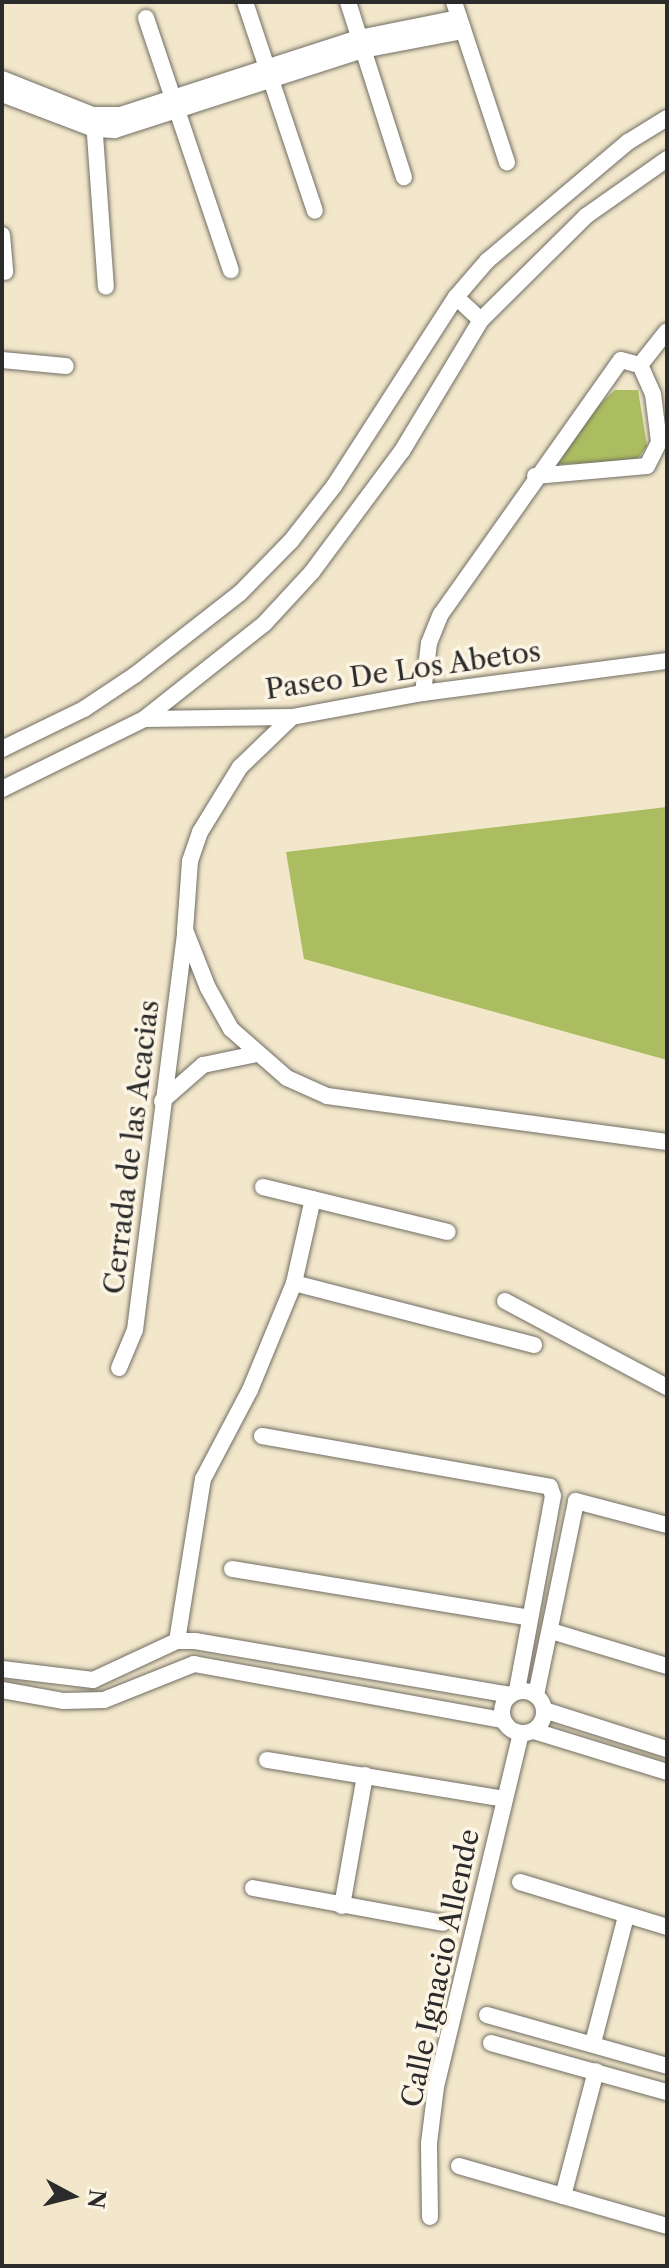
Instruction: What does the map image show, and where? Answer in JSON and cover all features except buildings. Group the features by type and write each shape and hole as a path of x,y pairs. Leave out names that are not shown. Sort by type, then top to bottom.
{"street":[{"path":"245,2 315,211"},
{"path":"348,2 404,177"},
{"path":"2,94 122,128 175,104 269,73 459,17 507,162"},
{"path":"146,18 231,270"},
{"path":"2,79 94,122"},
{"path":"2,749 84,709 135,675 240,593 291,541 334,486 456,297 542,211 628,142 667,118"},
{"path":"94,122 106,287"},
{"path":"2,789 144,719 264,624 312,572 402,451 481,320 586,216 667,159"},
{"path":"2,235 5,272"},
{"path":"456,297 481,320"},
{"path":"640,365 667,331"},
{"path":"2,360 66,366"},
{"path":"423,693 429,643 441,614 535,476 621,360 640,365"},
{"path":"535,476 647,466 659,442 653,394 640,365"},
{"path":"653,394 667,383"},
{"name":"Paseo De Los Abetos","path":"144,719 292,717 423,693 667,661"},
{"name":"Cerrada de las Acacias","path":"119,1368 135,1330 185,930 190,861 200,832 240,767 292,717"},
{"path":"185,930 208,988 231,1029 287,1078 351,1102 667,1142"},
{"path":"162,1101 203,1065 256,1054"},
{"path":"263,1187 448,1232"},
{"path":"177,1641 203,1479 250,1390 294,1283 313,1199"},
{"path":"294,1283 534,1345"},
{"path":"505,1301 667,1387"},
{"path":"262,1436 552,1490 530,1618 514,1693 501,1711 503,1720"},
{"path":"540,1702 576,1501 667,1525"},
{"path":"232,1569 530,1618"},
{"path":"551,1631 667,1666"},
{"path":"2,1669 76,1681 127,1667 177,1641 514,1693 667,1749"},
{"path":"2,1690 80,1703 137,1687 194,1664 503,1720 528,1732 667,1772"},
{"path":"127,1667 137,1687"},
{"name":"Calle Ignacio Allende","path":"430,2217 429,2143 436,2087 504,1799 540,1702"},
{"path":"267,1760 504,1799"},
{"path":"342,1906 365,1775"},
{"path":"520,1882 667,1927"},
{"path":"253,1888 443,1923"},
{"path":"593,2043 626,1916"},
{"path":"487,2015 667,2066"},
{"path":"491,2043 667,2092"},
{"path":"563,2196 596,2071"},
{"path":"459,2166 667,2226"}],"green space":[{"path":"615,390 638,390 647,446 635,462 558,464 588,415"},
{"path":"667,807 667,1060 304,959 286,852"}]}
